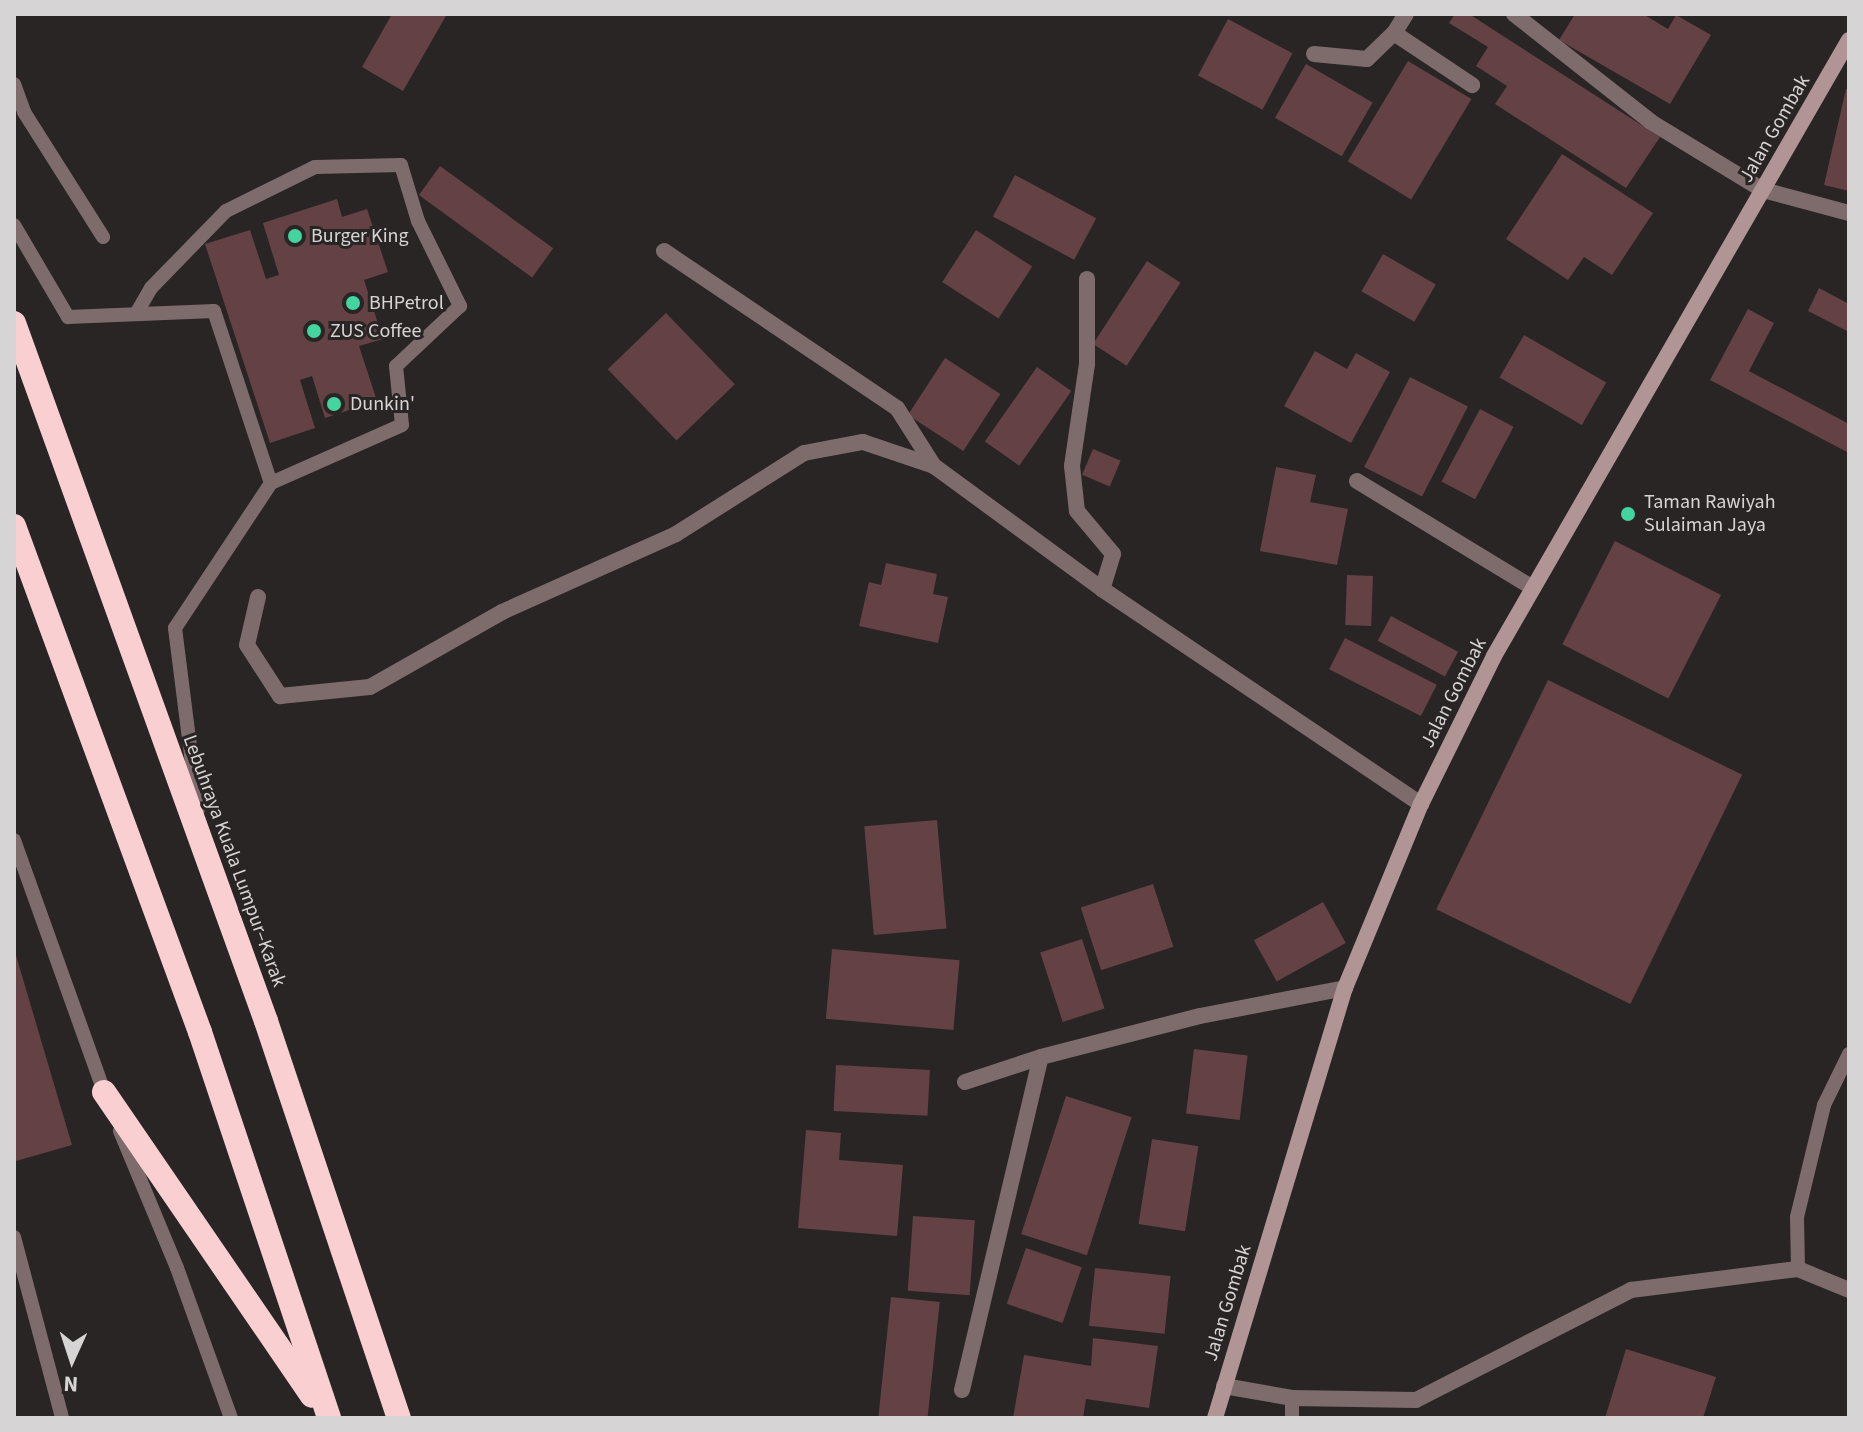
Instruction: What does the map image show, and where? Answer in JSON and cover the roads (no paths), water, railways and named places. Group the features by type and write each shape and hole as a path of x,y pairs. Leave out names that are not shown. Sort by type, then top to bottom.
{"highway":[{"name":"Lebuhraya Kuala Lumpur–Karak","path":"14,323 203,844 399,1418"},
{"path":"14,526 200,1032 328,1418"},
{"path":"104,1092 328,1418"}],"main road":[{"name":"Jalan Gombak","path":"1215,1418 1345,988 1421,804 1494,656 1849,40"}],"street":[{"path":"1314,54 1367,59 1394,33 1406,14"},
{"path":"1514,14 1651,122 1763,190 1849,213"},
{"path":"1394,33 1472,85"},
{"path":"664,251 897,408 934,466"},
{"path":"1087,279 1087,364 1072,466 1077,511 1113,554 1102,589"},
{"path":"258,597 247,645 280,696 370,687 502,612 676,534 804,453 863,442 934,466 1102,589 1421,804"},
{"path":"1357,481 1533,588"},
{"path":"965,1082 1041,1057 1200,1016 1345,988"},
{"path":"962,1390 1041,1057"},
{"path":"1224,1386 1292,1398 1416,1400 1631,1290 1798,1269 1849,1290"}],"lane":[{"path":"14,84 24,112 103,237"},
{"path":"136,314 151,288 226,211 315,167 401,165 418,221 460,306 396,366 402,425 271,483 175,628 203,844"},
{"path":"14,225 68,317 214,311 271,483"},
{"path":"14,840 104,1092 177,1268 231,1418"},
{"path":"1798,1269 1797,1217 1824,1105 1849,1054"},
{"path":"14,1237 62,1418"},
{"path":"1292,1398 1292,1418"}],"place":[{"name":"Burger King","path":"295,236"},
{"name":"BHPetrol","path":"353,303"},
{"name":"ZUS Coffee","path":"314,331"},
{"name":"Dunkin'","path":"334,404"},
{"name":"Taman Rawiyah Sulaiman Jaya","path":"1628,514"}]}
